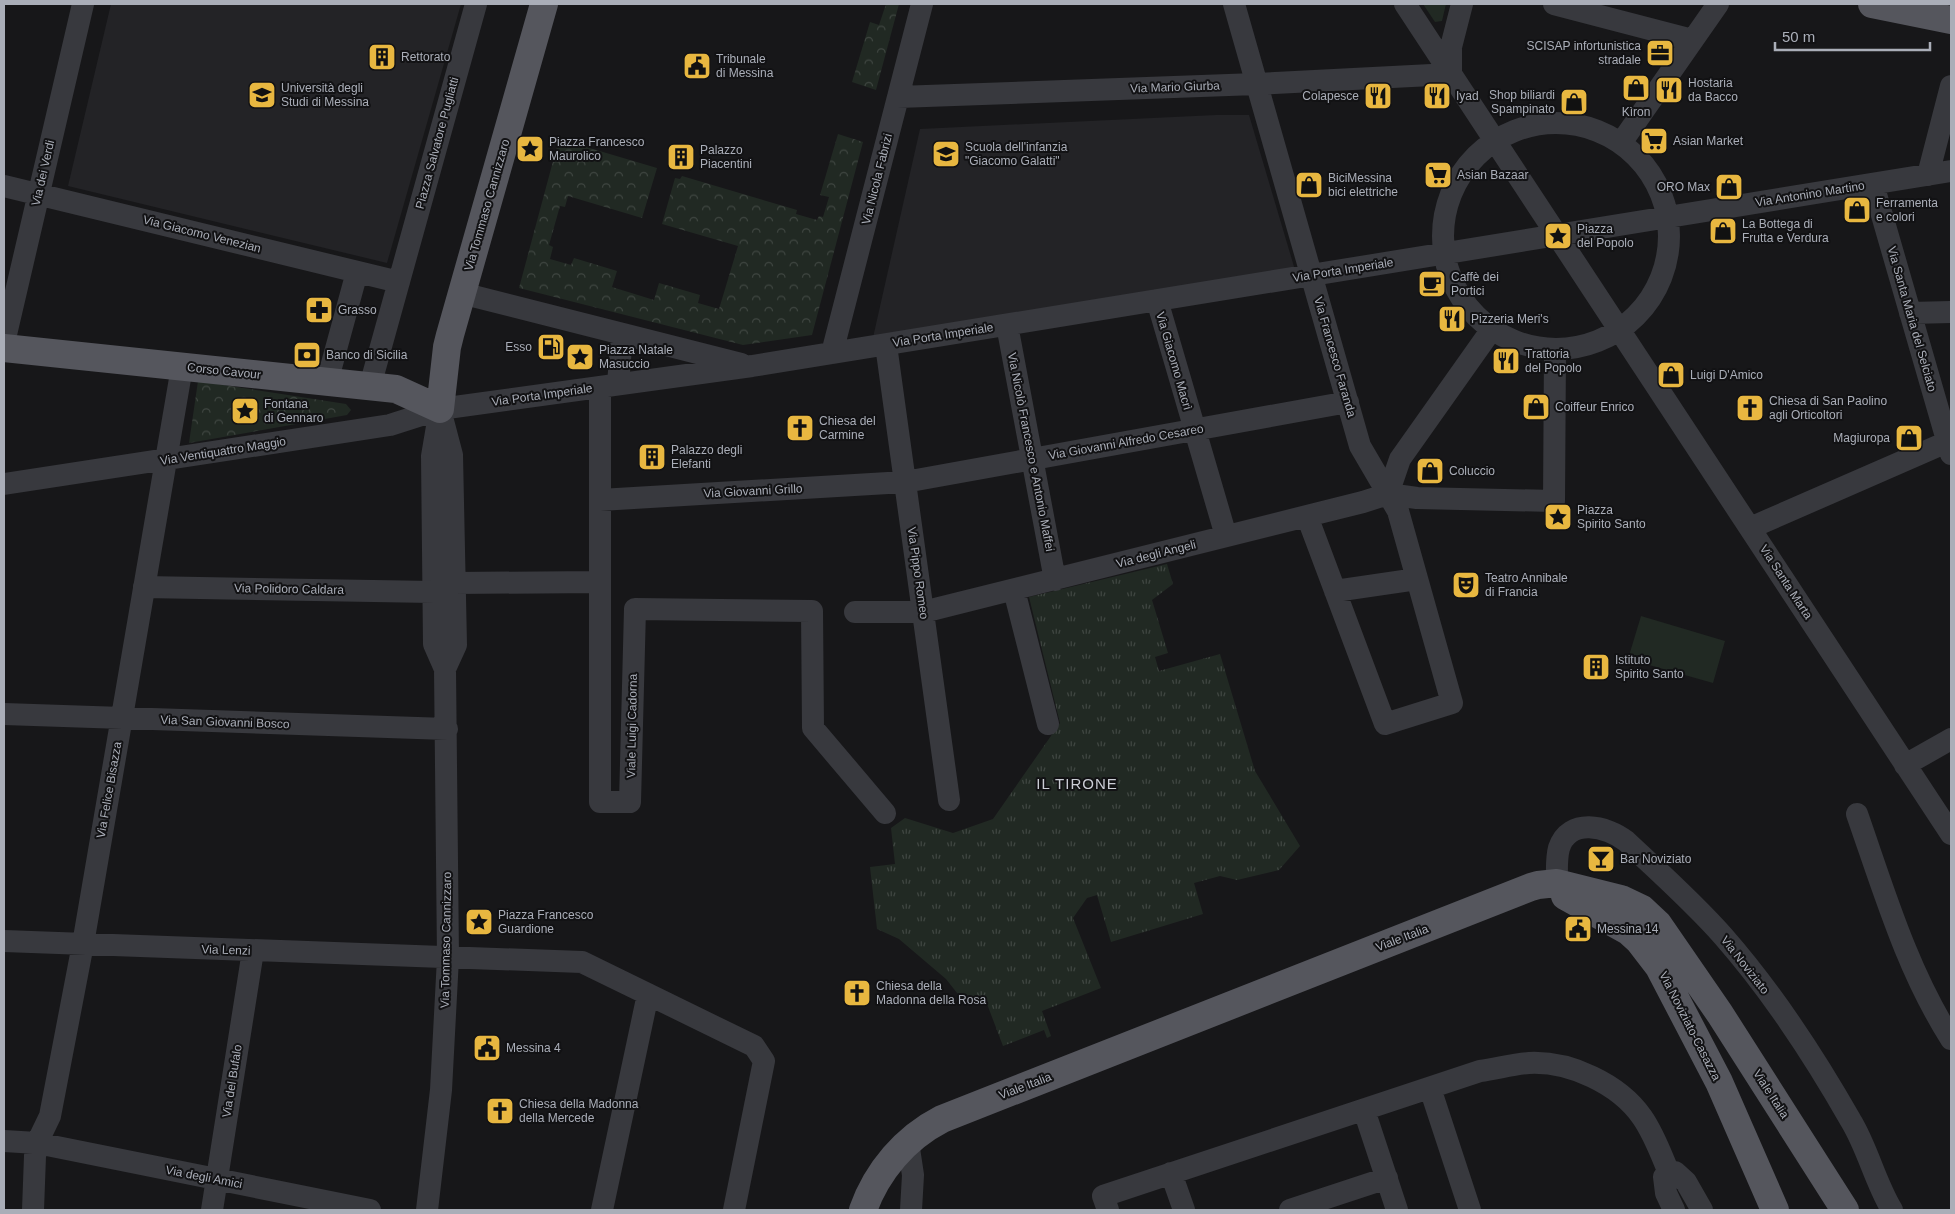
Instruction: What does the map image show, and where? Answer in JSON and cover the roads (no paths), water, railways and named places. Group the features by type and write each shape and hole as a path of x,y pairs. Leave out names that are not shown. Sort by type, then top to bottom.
{"main road":[{"name":"Via Tommaso Cannizzaro","path":"440,409 447,347 544,4"},
{"path":"1872,4 1951,20"},
{"name":"Corso Cavour","path":"4,348 328,382 373,377 440,409"},
{"name":"Viale Italia","path":"863,1210 885,1168 908,1142 930,1125 1531,887 1557,883 1593,891 1632,904 1658,924 1720,1014 1845,1210"},
{"name":"Via Noviziato-Casazza","path":"1557,883 1559,893 1628,931 1639,941 1659,967 1707,1056 1775,1210"}],"street":[{"name":"Via dei Verdi","path":"4,343 83,4"},
{"name":"Piazza Salvatore Pugliatti","path":"373,377 476,4"},
{"name":"Via Nicola Fabrizi","path":"832,353 922,4"},
{"name":"Via Francesco Faranda","path":"1234,4 1360,446 1398,511 1452,703 1385,724 1335,591"},
{"path":"1405,4 1620,331"},
{"path":"1451,74 1451,47 1462,4"},
{"path":"1554,4 1692,40"},
{"path":"1621,143 1718,4"},
{"name":"Via Mario Giurba","path":"898,97 1256,84 1451,74"},
{"path":"1928,175 1951,86"},
{"path":"1549,123 1587,127 1621,143 1647,168 1664,200 1668,217 1670,236 1664,272 1657,289 1647,305 1620,331 1589,345 1555,350 1538,349 1522,345 1492,330 1474,314 1460,296 1450,276 1444,254 1444,221 1453,190 1470,162 1495,141 1512,132 1530,126 1549,123"},
{"name":"Via Antonino Martino","path":"1668,217 1951,171"},
{"name":"Via Santa Maria del Selciato","path":"1874,184 1950,446"},
{"name":"Via Giacomo Venezian","path":"4,186 399,282"},
{"path":"1444,254 1668,217"},
{"name":"Via Porta Imperiale","path":"440,409 752,366 1444,254"},
{"path":"328,382 358,272"},
{"path":"462,293 752,366"},
{"name":"Via Giacomo Macrì","path":"1157,300 1226,536"},
{"path":"1910,313 1951,312"},
{"name":"Via Nicolò Francesco e Antonio Maffei","path":"1006,325 1055,580"},
{"path":"1492,330 1400,459 1388,494 1418,498 1554,501 1555,350"},
{"name":"Via Santa Marta","path":"1620,331 1951,834"},
{"path":"609,386 622,334"},
{"name":"Via Pippo Romeo","path":"886,345 949,800"},
{"name":"Via Felice Bisazza","path":"33,1210 37,1143 50,1116 83,944 182,367"},
{"name":"Viale Luigi Cadorna","path":"609,386 600,500 600,802 630,802 635,609 812,611 813,728 885,813"},
{"name":"Via Giovanni Alfredo Cesareo","path":"905,482 1348,402"},
{"name":"Via Ventiquattro Maggio","path":"4,484 390,426 440,409"},
{"name":"Via Tommaso Cannizzaro","path":"427,1210 442,1090 448,958 446,669 456,645 452,455 440,409"},
{"name":"Via Tommaso Cannizzaro","path":"440,409 432,456 434,644 446,669"},
{"path":"1750,528 1950,446"},
{"name":"Via Giovanni Grillo","path":"600,500 905,482"},
{"name":"Via degli Angeli","path":"855,612 923,612 1363,502 1388,494"},
{"path":"1307,516 1335,591 1417,580"},
{"path":"454,583 600,582"},
{"name":"Via Polidoro Caldara","path":"144,587 433,592"},
{"path":"1014,590 1048,724"},
{"name":"Via San Giovanni Bosco","path":"4,714 447,729"},
{"path":"1905,765 1951,739"},
{"path":"1857,814 1905,950 1932,1008 1951,1039"},
{"name":"Via Noviziato","path":"1557,883 1557,858 1562,841 1575,830 1583,827 1599,828 1616,833 1689,899 1723,936 1796,1031 1852,1123 1892,1210"},
{"name":"Via Lenzi","path":"4,941 448,958"},
{"name":"Via del Bufalo","path":"212,1210 253,951"},
{"path":"448,958 582,962 754,1046 764,1061 734,1210"},
{"path":"602,1210 648,994"},
{"path":"1108,1210 1104,1196 1480,1071 1529,1063 1548,1064 1592,1077 1630,1103 1642,1117 1653,1135 1669,1173"},
{"path":"1430,1088 1470,1210"},
{"path":"1364,1110 1397,1210"},
{"name":"Via degli Amici","path":"4,1141 37,1143 370,1210"},
{"path":"908,1142 913,1175 911,1210"},
{"path":"1674,1210 1664,1185 1664,1177 1669,1173 1675,1172 1681,1176 1702,1210"},
{"path":"1171,1173 1184,1210"},
{"path":"1290,1210 1386,1178"}],"place":[{"name":"SCISAP infortunistica stradale","path":"1660,53"},
{"name":"Rettorato","path":"382,57"},
{"name":"Tribunale di Messina","path":"697,66"},
{"name":"Kìron","path":"1636,88"},
{"name":"Hostaria da Bacco","path":"1669,90"},
{"name":"Università degli Studi di Messina","path":"262,95"},
{"name":"Colapesce","path":"1378,96"},
{"name":"Iyad","path":"1437,96"},
{"name":"Shop biliardi Spampinato","path":"1574,102"},
{"name":"Asian Market","path":"1654,141"},
{"name":"Piazza Francesco Maurolico","path":"530,149"},
{"name":"Scuola dell'infanzia \"Giacomo Galatti\"","path":"946,154"},
{"name":"Palazzo Piacentini","path":"681,157"},
{"name":"Asian Bazaar","path":"1438,175"},
{"name":"BiciMessina bici elettriche","path":"1309,185"},
{"name":"ORO Max","path":"1729,187"},
{"name":"Ferramenta e colori","path":"1857,210"},
{"name":"La Bottega di Frutta e Verdura","path":"1723,231"},
{"name":"Piazza del Popolo","path":"1558,236"},
{"name":"Caffè dei Portici","path":"1432,284"},
{"name":"Grasso","path":"319,310"},
{"name":"Pizzeria Meri's","path":"1452,319"},
{"name":"Esso","path":"551,347"},
{"name":"Banco di Sicilia","path":"307,355"},
{"name":"Piazza Natale Masuccio","path":"580,357"},
{"name":"Trattoria del Popolo","path":"1506,361"},
{"name":"Luigi D'Amico","path":"1671,375"},
{"name":"Coiffeur Enrico","path":"1536,407"},
{"name":"Chiesa di San Paolino agli Orticoltori","path":"1750,408"},
{"name":"Fontana di Gennaro","path":"245,411"},
{"name":"Chiesa del Carmine","path":"800,428"},
{"name":"Magiuropa","path":"1909,438"},
{"name":"Palazzo degli Elefanti","path":"652,457"},
{"name":"Coluccio","path":"1430,471"},
{"name":"Piazza Spirito Santo","path":"1558,517"},
{"name":"Teatro Annibale di Francia","path":"1466,585"},
{"name":"Istituto Spirito Santo","path":"1596,667"},
{"name":"Bar Noviziato","path":"1601,859"},
{"name":"Piazza Francesco Guardione","path":"479,922"},
{"name":"Messina 14","path":"1578,929"},
{"name":"Chiesa della Madonna della Rosa","path":"857,993"},
{"name":"Messina 4","path":"487,1048"},
{"name":"Chiesa della Madonna della Mercede","path":"500,1111"}],"district":[{"name":"IL TIRONE","path":"1077,784"}]}
